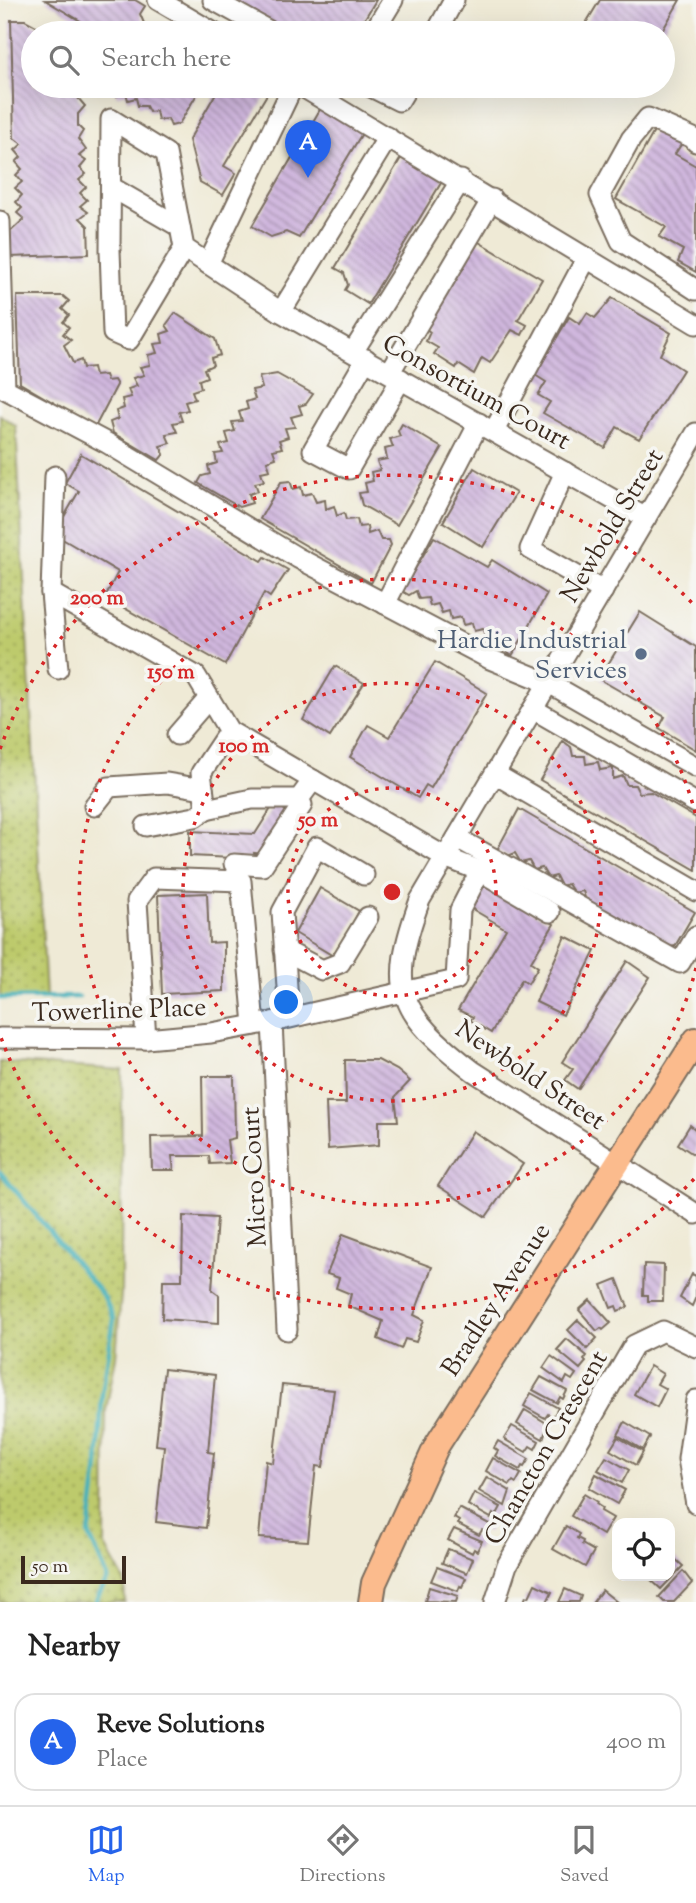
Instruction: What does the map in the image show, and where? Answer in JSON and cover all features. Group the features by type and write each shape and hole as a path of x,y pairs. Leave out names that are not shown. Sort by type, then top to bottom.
{"main road":[{"name":"Bradley Avenue","path":"371,1602 374,1583 437,1445 696,1040"}],"street":[{"path":"158,0 194,21"},
{"path":"213,0 251,21"},
{"path":"380,21 393,0"},
{"path":"443,21 454,0"},
{"path":"208,264 287,98"},
{"path":"321,98 696,324"},
{"path":"696,142 693,138 648,118 631,139 600,195 621,241 696,290"},
{"path":"111,119 166,153 184,248 130,340 113,333 111,187 111,119"},
{"path":"281,312 388,137"},
{"path":"461,180 360,355 313,450 349,469 395,376 492,199"},
{"path":"111,187 180,227"},
{"path":"0,221 5,389 107,443 298,558 490,659 549,682 696,767"},
{"name":"Consortium Court","path":"184,248 281,312 646,518"},
{"path":"385,604 586,259"},
{"name":"Newbold Street","path":"696,433 420,900 406,939 402,964 404,992 413,1013 440,1045 472,1071 696,1214"},
{"path":"565,472 530,549 603,591"},
{"path":"55,476 51,593 58,669"},
{"path":"51,593 196,676 229,732 445,857 480,871 550,912"},
{"path":"177,735 209,698"},
{"path":"533,709 696,803"},
{"path":"206,809 201,773 229,732"},
{"path":"495,774 696,891"},
{"path":"299,799 313,780"},
{"path":"94,806 109,787 167,783 204,789"},
{"path":"146,827 195,817 206,809 252,799 299,799"},
{"path":"234,864 262,866 302,805 299,799"},
{"path":"457,838 680,962 696,936"},
{"path":"272,1021 284,950 282,912 317,847 364,875"},
{"name":"Towerline Place","path":"0,1038 146,1039 211,1033 456,980 460,910 480,871"},
{"path":"146,1039 137,901 154,878 241,881 272,1021"},
{"path":"284,950 323,970 340,963 368,917"},
{"name":"Micro Court","path":"272,1021 287,1330"},
{"name":"Chancton Crescent","path":"495,1602 507,1564 634,1345 663,1331 696,1347"},
{"path":"696,1400 688,1459 696,1504"}],"green space":[{"path":"0,415 16,426 46,998 0,998"},
{"path":"0,1062 122,1070 121,1294 116,1357 106,1410 105,1546 124,1580 125,1602 0,1602"}],"building":[{"path":"45,0 135,0 145,6 140,14 143,21 81,21"},
{"path":"226,0 376,0 363,21 263,21"},
{"path":"600,0 680,0 668,21 587,21"},
{"path":"11,20 25,20 21,21 21,98 78,98 85,106 78,114 78,126 83,131 78,139 86,150 79,156 86,161 80,168 86,174 79,180 86,187 80,193 87,200 80,206 88,212 80,218 88,226 89,254 10,257 9,233 24,219 17,213 22,208 16,202 22,195 15,188 22,182 16,175 22,169 16,162 21,157 15,150 22,144 14,138"},
{"path":"136,98 195,98 179,124 171,126 168,119 158,120 156,111 149,112 146,106 138,106"},
{"path":"213,98 265,98 224,166 236,173 223,195 200,182 189,140"},
{"path":"322,106 364,130 299,238 286,232 271,237 252,226"},
{"path":"656,128 682,143 675,154 696,166 696,272 678,262 683,250 659,237 666,227 616,199"},
{"path":"404,153 444,178 368,304 345,290 348,285 344,273 335,268"},
{"path":"477,241 542,279 518,320 527,325 522,335 512,330 490,363 482,358 474,374 458,364 456,368 434,354 438,348 426,341 430,332 425,328"},
{"path":"17,296 63,296 69,301 62,309 69,315 63,322 69,327 63,334 71,340 64,345 73,363 81,360 83,368 93,367 95,376 105,375 107,381 114,380 117,385 95,427 20,383"},
{"path":"612,298 671,333 660,355 683,370 639,439 617,427 605,448 543,413 550,402 538,395 546,382 535,375 569,317 580,324 587,313 595,318"},
{"path":"175,313 215,339 220,355 211,358 213,365 204,369 207,377 199,380 201,388 192,391 195,399 185,402 188,410 179,412 182,421 173,423 177,432 166,434 170,443 160,446 164,454 159,460 113,433 110,422 118,419 116,411 124,408 122,399 131,397 128,389 137,386 133,378 144,375 140,367 150,365 148,355 157,353 154,344 163,343 161,334 170,331 166,325"},
{"path":"277,374 313,394 306,404 299,406 302,414 291,417 295,427 285,428 288,437 279,440 282,448 273,450 276,458 267,461 270,470 261,472 264,481 255,483 258,491 249,494 252,503 239,507 198,483 202,476 210,474 208,466 217,463 215,454 223,453 220,445 229,443 226,433 235,431 232,422 242,421 239,412 248,409 246,402 255,399 252,390 262,388 259,377"},
{"path":"402,424 442,448 397,525 362,505 359,493 367,492 365,483 373,481 371,472 380,470 377,461 387,459 385,449 393,447 390,439 400,436 398,431"},
{"path":"81,454 262,561 265,557 288,570 270,597 264,593 225,665 105,597 118,572 54,534 79,491 65,483"},
{"path":"474,468 516,493 483,547 443,522"},
{"path":"290,481 293,489 301,487 303,495 312,493 316,502 325,500 326,509 334,506 337,516 344,513 346,520 357,519 359,527 367,526 368,534 377,531 381,540 389,540 391,545 371,583 260,519 281,482"},
{"path":"434,537 487,567 492,560 547,594 512,656 507,652 504,643 497,644 494,635 485,637 483,629 474,631 472,623 463,625 461,617 451,619 449,611 442,613 438,604 430,606 428,598 419,599 416,591 409,595 402,591"},
{"path":"640,612 696,647 696,750 659,728 665,717 599,679"},
{"path":"435,662 487,693 431,788 426,785 418,798 350,757 368,725 389,737"},
{"path":"335,666 364,683 330,737 303,720"},
{"path":"563,741 571,747 573,756 585,756 586,764 598,762 600,770 613,768 613,779 623,776 627,785 635,785 639,793 651,792 696,818 696,870 540,780"},
{"path":"274,804 288,812 264,854 254,853 255,859 190,856 190,831 255,834"},
{"path":"519,809 695,912 675,946 665,948 586,901 583,891 574,893 568,884 561,886 556,876 548,878 542,868 534,870 529,861 521,863 515,853 508,856 497,850"},
{"path":"490,882 520,905 554,924 531,962 538,967 528,983 522,979 491,1033 470,1020 473,1017 458,1010 506,929 467,906 481,884"},
{"path":"320,888 359,911 335,957 295,933"},
{"path":"207,893 209,943 224,942 224,991 162,994 158,895"},
{"path":"565,936 595,951 563,1015 536,1002"},
{"path":"627,961 650,977 578,1089 565,1080 573,1069 562,1062"},
{"path":"345,1060 378,1060 410,1081 395,1097 398,1121 379,1121 379,1145 328,1149 326,1103 346,1103"},
{"path":"202,1076 234,1076 235,1138 227,1140 230,1163 210,1164 209,1156 172,1156 174,1170 152,1170 151,1137 203,1136"},
{"path":"690,1125 696,1130 696,1156 678,1144"},
{"path":"473,1131 523,1164 486,1217 438,1186"},
{"path":"183,1216 217,1218 212,1290 219,1295 219,1323 162,1319 163,1280 182,1280"},
{"path":"343,1234 432,1267 414,1315 424,1320 416,1342 405,1339 401,1349 378,1339 383,1321 348,1306 351,1294 336,1288 339,1278 327,1274"},
{"path":"644,1264 664,1265 663,1301 648,1301 648,1295 643,1295"},
{"path":"692,1274 696,1276 696,1297 692,1306 680,1298"},
{"path":"617,1279 628,1307 618,1311 616,1306 611,1308 602,1285"},
{"path":"590,1300 611,1323 603,1330 601,1328 597,1331 579,1310"},
{"path":"578,1320 597,1338 587,1349 568,1330"},
{"path":"567,1339 587,1356 580,1369 557,1350"},
{"path":"551,1356 576,1374 572,1380 567,1377 564,1383 543,1368"},
{"path":"650,1366 663,1374 657,1384 666,1389 657,1407 634,1394"},
{"path":"164,1369 215,1375 208,1452 214,1453 206,1528 156,1522 164,1446 156,1445"},
{"path":"541,1377 567,1391 563,1399 560,1397 557,1403 533,1390"},
{"path":"282,1385 334,1390 323,1467 316,1466 308,1541 259,1538 266,1461 273,1463"},
{"path":"531,1393 558,1408 553,1417 548,1414 545,1418 524,1406"},
{"path":"525,1410 548,1424 543,1439 517,1424"},
{"path":"625,1422 650,1437 643,1450 618,1435"},
{"path":"512,1426 539,1441 535,1449 530,1446 526,1452 504,1439"},
{"path":"618,1437 643,1452 636,1465 610,1450"},
{"path":"498,1441 529,1459 524,1467 520,1470 495,1456 498,1451 494,1448"},
{"path":"606,1457 629,1470 622,1483 598,1470"},
{"path":"493,1458 521,1474 516,1483 513,1481 510,1485 486,1471"},
{"path":"596,1474 625,1490 617,1504 589,1488"},
{"path":"487,1477 510,1491 505,1506 479,1491"},
{"path":"474,1493 501,1507 496,1516 493,1514 491,1518 468,1505"},
{"path":"584,1494 597,1502 602,1508 601,1511 613,1518 603,1535 571,1516"},
{"path":"459,1508 491,1525 487,1533 482,1530 479,1535 458,1524 459,1521 454,1518"},
{"path":"566,1526 579,1534 577,1538 583,1541 582,1544 594,1551 585,1567 553,1549"},
{"path":"454,1529 482,1541 477,1551 474,1549 472,1553 448,1540"},
{"path":"448,1549 473,1559 467,1573 442,1563"},
{"path":"675,1559 683,1566 675,1574"},
{"path":"437,1567 466,1578 462,1587 460,1586 458,1591 431,1581"},
{"path":"683,1571 692,1583 674,1602 664,1602 659,1597"},
{"path":"652,1581 669,1581 661,1589"},
{"path":"535,1584 552,1592 547,1602 524,1602"},
{"path":"429,1587 458,1596 456,1602 425,1601"},
{"path":"565,1589 581,1596 579,1602 559,1602"},
{"path":"602,1590 617,1602 593,1602"}],"waterway":[{"path":"0,998 79,997"},
{"path":"0,1172 104,1297 114,1319 102,1394 98,1465 89,1535 108,1578 95,1602"}],"place":[{"name":"Reve Solutions","path":"308,178"},
{"name":"Hardie Industrial Services","path":"641,654"}]}
